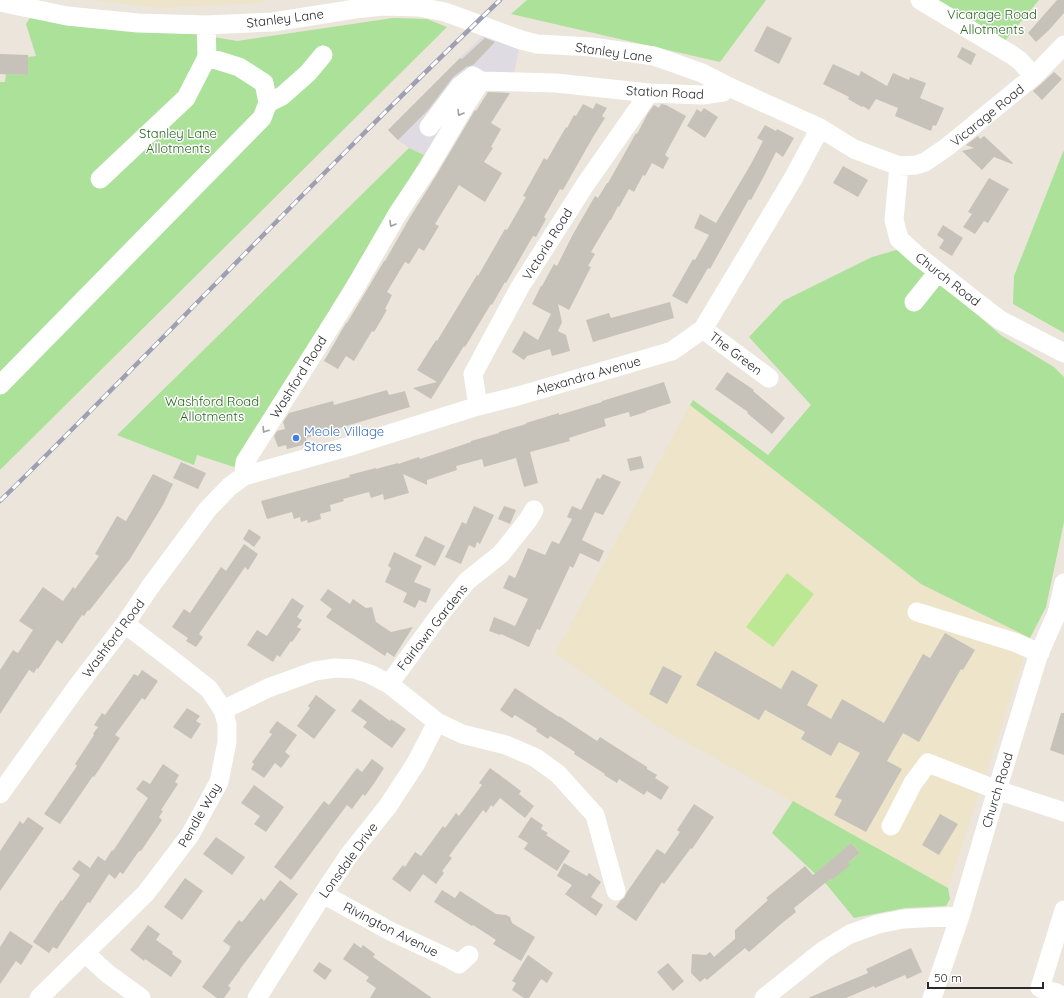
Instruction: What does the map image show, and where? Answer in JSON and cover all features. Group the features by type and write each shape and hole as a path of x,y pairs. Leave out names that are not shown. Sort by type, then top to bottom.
{"street":[{"path":"920,0 1012,55 1019,60 1034,76"},
{"name":"Stanley Lane","path":"0,2 67,16 138,23 206,25 273,22 383,6 418,7 445,12 521,40 537,44 592,47 654,56 702,73 727,86"},
{"path":"100,179 186,98 207,57 206,25"},
{"name":"Vicarage Road","path":"899,166 916,165 925,162 947,147 1034,76 1064,45"},
{"path":"268,103 282,96 308,74 323,55"},
{"path":"0,385 262,118 268,103 264,83 239,67 207,57"},
{"name":"Station Road","path":"429,127 460,86 473,76 481,81 556,83 649,93 703,95 723,92 727,86"},
{"name":"Washford Road","path":"0,794 207,510 229,487 244,476 245,462 353,291 398,213 428,168 481,81"},
{"path":"727,86 820,128 854,149 899,166"},
{"name":"Victoria Road","path":"478,406 474,374 520,286 585,185 649,93"},
{"name":"Alexandra Avenue","path":"244,476 354,445 478,406 518,396 672,351 703,329 794,177 820,128"},
{"name":"Church Road","path":"899,166 894,220 899,239 918,257 1000,320 1064,353"},
{"path":"914,302 938,272"},
{"name":"The Green","path":"703,329 769,378"},
{"name":"Fairlawn Gardens","path":"389,684 467,581 501,554 533,519"},
{"name":"Church Road","path":"932,998 960,916 997,790 1040,653 1057,614 1064,583"},
{"path":"917,612 1014,642 1040,653"},
{"name":"Pendle Way","path":"39,998 146,893 190,835 219,782 227,742 227,724 223,710 210,689 124,624"},
{"path":"223,710 268,688 315,671 335,668 354,669 370,674 389,684 438,722 462,734 506,745 536,758 558,774 570,797 595,815 616,891"},
{"name":"Lonsdale Drive","path":"257,998 349,855 388,806 416,763 438,722"},
{"path":"891,826 913,783 928,763 997,790 1064,812"},
{"name":"Rivington Avenue","path":"323,894 390,930 448,958 460,966"},
{"path":"1056,993 1040,988 1064,910"},
{"path":"764,998 824,950 850,934 878,924 903,919 960,916"},
{"path":"85,953 108,974 141,998"}],"shaded area":[{"path":"89,0 268,0 256,3 162,8"},
{"path":"497,23 512,28 500,43 519,49 514,73 481,72 424,155 409,148 398,140 388,130"},
{"path":"690,405 921,584 1030,638 948,888 657,726 555,653"}],"green space":[{"path":"527,0 766,0 720,62 511,14"},
{"name":"Vicarage Road Allotments","path":"911,0 1039,0 1003,43"},
{"name":"Stanley Lane Allotments","path":"32,15 190,33 237,41 393,18 427,19 447,27 0,470 0,82 5,82 6,74 28,75 28,57 36,56 26,24"},
{"name":"Washford Road Allotments","path":"409,148 424,155 234,467 197,455 194,465 117,435"},
{"path":"1064,151 1064,333 1013,304 1014,276"},
{"path":"900,249 1002,336 1054,367 1064,377 1064,522 1046,607 1030,638 921,584 690,405 693,400 768,455 811,405 749,337 783,301 872,257"},
{"path":"787,573 814,594 773,647 746,627"},
{"path":"793,801 948,888 950,899 946,906 905,908 854,918 827,885 772,833","holes":["851,843 860,853 831,881 821,869"]}],"building":[{"path":"1057,0 1064,0 1064,13 1036,42 1028,33"},
{"path":"767,26 792,38 779,64 754,51"},
{"path":"485,38 495,42 473,65 466,67 453,77 428,110 398,140 388,130 460,58 462,59"},
{"path":"962,47 976,54 971,65 957,57"},
{"path":"0,54 28,55 28,75 0,74"},
{"path":"833,64 859,76 861,71 887,86 893,73 909,80 910,77 926,83 920,98 944,108 936,126 933,125 931,131 895,116 898,108 876,99 869,110 848,99 849,97 823,84"},
{"path":"1054,72 1062,79 1042,100 1033,91"},
{"path":"488,92 510,93 491,123 501,129 491,147 493,148 484,162 502,173 485,202 459,185 435,224 439,226 424,251 419,248 409,264 405,262 387,292 392,295 385,309 387,310 354,361 346,356 338,369 324,361 475,110 476,111"},
{"path":"596,103 607,108 602,116 605,118 563,190 560,189 544,217 546,219 536,237 533,236 506,283 505,282 492,305 491,304 431,399 413,388 437,382 417,370 436,340 437,341 477,275 478,276 505,229 507,230 526,197 523,196 544,158 547,160 566,127 567,128 574,115 576,116 583,104 593,109"},
{"path":"661,104 666,105 686,116 665,155 669,158 663,169 652,163 645,176 643,175 634,192 629,189 619,207 618,206 591,252 595,254 588,266 591,267 569,310 558,304 562,322 558,331 566,335 570,351 552,356 550,349 527,356 524,360 512,352 524,331 538,340 551,314 532,304 541,286 554,264 557,266 595,196 598,198 608,183 648,113 654,105 659,108"},
{"path":"704,108 718,117 705,138 687,126 697,109 701,112"},
{"path":"765,125 776,131 777,129 794,138 783,157 776,152 751,200 749,199 710,269 708,268 687,304 672,296 693,259 695,260 709,235 694,228 700,214 716,223 763,141 757,138"},
{"path":"978,136 980,139 984,136 1013,163 1012,164 994,157 982,170 962,151 974,148 966,145"},
{"path":"843,166 868,180 858,197 833,183"},
{"path":"989,178 1009,189 988,223 984,221 975,234 963,227 972,214 968,212"},
{"path":"943,225 963,238 952,256 939,248 944,240 937,235"},
{"path":"670,302 674,318 593,342 586,320 609,313 611,318"},
{"path":"727,372 754,390 753,391 785,418 772,434 747,413 748,412 715,389"},
{"path":"664,382 671,403 630,417 629,412 604,419 606,426 569,438 570,441 530,452 538,483 524,487 516,458 484,467 482,459 456,466 457,470 427,480 427,485 403,474 409,493 384,500 383,494 371,498 369,492 343,499 344,501 330,505 331,511 320,514 321,519 308,523 307,520 301,522 300,517 294,519 292,512 267,519 261,501 350,477 349,475 398,464 419,457 420,459 526,423 559,413 559,415"},
{"path":"387,390 389,395 405,391 410,407 306,438 307,444 287,449 286,445 278,447 274,436 277,431 285,429 283,422 289,413 333,401 334,405"},
{"path":"641,456 644,468 630,471 627,459"},
{"path":"181,462 206,473 198,489 173,478"},
{"path":"153,474 173,484 163,505 130,559 89,611 88,610 84,616 82,615 62,644 57,640 38,669 37,668 34,673 29,670 0,714 0,670 13,650 18,653 33,630 19,621 43,587 63,601 73,587 75,589 99,556 95,554 117,516 126,521"},
{"path":"603,474 621,482 603,515 595,512 582,540 604,551 599,562 580,553 573,568 570,566 540,630 537,629 529,647 501,634 500,635 489,631 494,617 515,626 528,599 503,588 509,575 515,578 528,548 545,555 552,541 559,544 572,519 567,517 572,506 581,510 597,478 600,479"},
{"path":"474,506 494,515 480,544 477,542 475,548 469,545 461,564 445,557 462,522 466,524"},
{"path":"504,506 516,510 510,524 498,519"},
{"path":"249,529 261,537 254,547 243,539"},
{"path":"425,536 445,546 435,566 415,556"},
{"path":"244,544 258,554 248,570 245,567 199,634 203,637 196,647 186,641 188,638 172,627 184,609 190,613 221,567 226,571"},
{"path":"394,552 422,566 414,582 431,589 426,603 419,600 415,608 403,602 407,593 385,582 391,568 388,566"},
{"path":"328,589 350,604 353,599 366,608 372,607 376,622 391,632 413,627 394,657 387,652 385,656 326,617 332,609 320,600"},
{"path":"292,598 304,606 297,617 302,620 297,627 301,629 280,657 277,655 273,662 247,645 257,630 267,636"},
{"path":"945,633 975,650 963,670 961,669 919,742 903,733 887,761 902,769 866,832 834,815 842,800 835,797 860,753 839,742 831,756 801,739 805,732 765,710 759,720 696,685 715,651 781,689 792,670 818,685 807,705 831,719 842,699 884,723 923,654 930,658"},
{"path":"663,666 682,676 667,704 649,694"},
{"path":"142,670 158,681 145,700 142,698 115,735 120,738 60,824 44,814 77,766 75,764 94,735 93,734 98,727 94,725 102,713 105,715 134,674 138,676"},
{"path":"515,688 597,741 600,737 647,767 647,769 657,775 655,778 669,787 661,800 647,791 644,795 619,779 617,783 574,754 575,752 550,736 548,739 536,731 537,729 515,715 512,718 500,710"},
{"path":"316,695 336,710 314,739 297,726 310,708 308,706"},
{"path":"360,699 390,721 391,719 406,729 392,748 363,727 367,722 351,711"},
{"path":"187,708 200,716 196,721 201,724 191,739 173,727"},
{"path":"1061,713 1064,713 1064,755 1050,750"},
{"path":"277,721 297,735 285,752 290,756 281,768 275,763 264,778 251,769 254,764 252,762 272,734 269,732"},
{"path":"372,759 384,768 375,782 365,796 363,794 352,809 347,805 291,880 274,867 324,801 329,805 357,768 362,772"},
{"path":"163,764 179,775 175,782 178,784 161,810 163,811 159,817 162,820 123,874 120,872 115,879 109,874 90,903 88,902 57,949 53,947 49,953 33,942 80,875 72,869 79,860 90,868 98,856 105,861 148,798 136,789 143,780 150,784"},
{"path":"490,768 521,791 519,794 534,806 525,818 500,798 493,807 491,805 486,813 483,810 449,856 452,858 442,871 444,873 436,884 423,874 410,892 392,879 403,865 405,867 415,852 421,856 443,826 445,828 456,813 459,816 482,785 479,783"},
{"path":"254,785 284,807 266,832 254,824 260,816 241,803"},
{"path":"694,804 714,817 692,849 691,848 664,884 662,882 636,921 616,907 624,898 657,849 665,854 680,832 677,830"},
{"path":"940,814 958,824 939,855 922,845"},
{"path":"28,817 44,828 0,891 0,851 20,821 23,824"},
{"path":"531,817 543,825 541,829 548,833 546,835 570,851 557,871 524,849 528,843 518,837"},
{"path":"216,837 245,857 232,875 203,854"},
{"path":"851,843 860,853 848,863 850,865 794,908 796,912 749,952 745,948 707,980 705,978 700,982 691,973 692,954 706,955 710,952 714,957 735,939 735,930 768,900 766,898 805,866 813,875"},
{"path":"564,863 587,876 589,873 601,882 591,897 603,905 596,916 565,894 572,885 557,876"},
{"path":"185,878 203,891 182,920 164,907"},
{"path":"280,880 298,894 240,969 228,986 231,988 224,998 217,998 202,987 231,947 223,941 239,920 242,922 261,898 264,901"},
{"path":"442,890 455,898 460,891 496,914 510,917 512,923 535,937 521,961 493,944 496,940 434,902"},
{"path":"148,925 160,934 156,940 173,952 172,954 182,961 171,977 145,959 144,961 130,950"},
{"path":"10,931 33,946 21,965 16,961 0,984 0,947"},
{"path":"354,943 361,948 363,945 375,954 373,957 432,998 370,998 376,988 366,981 369,977 343,959"},
{"path":"911,948 922,972 907,979 905,975 875,988 874,986 846,998 808,998 868,973 866,969"},
{"path":"528,955 553,973 547,983 541,979 529,998 524,998 512,990 516,983 512,981"},
{"path":"319,962 332,970 325,980 313,971"},
{"path":"668,963 684,981 673,991 657,972"}],"railway":[{"path":"0,501 373,124 500,0"}],"place":[{"name":"Meole Village Stores","path":"296,438"}]}
